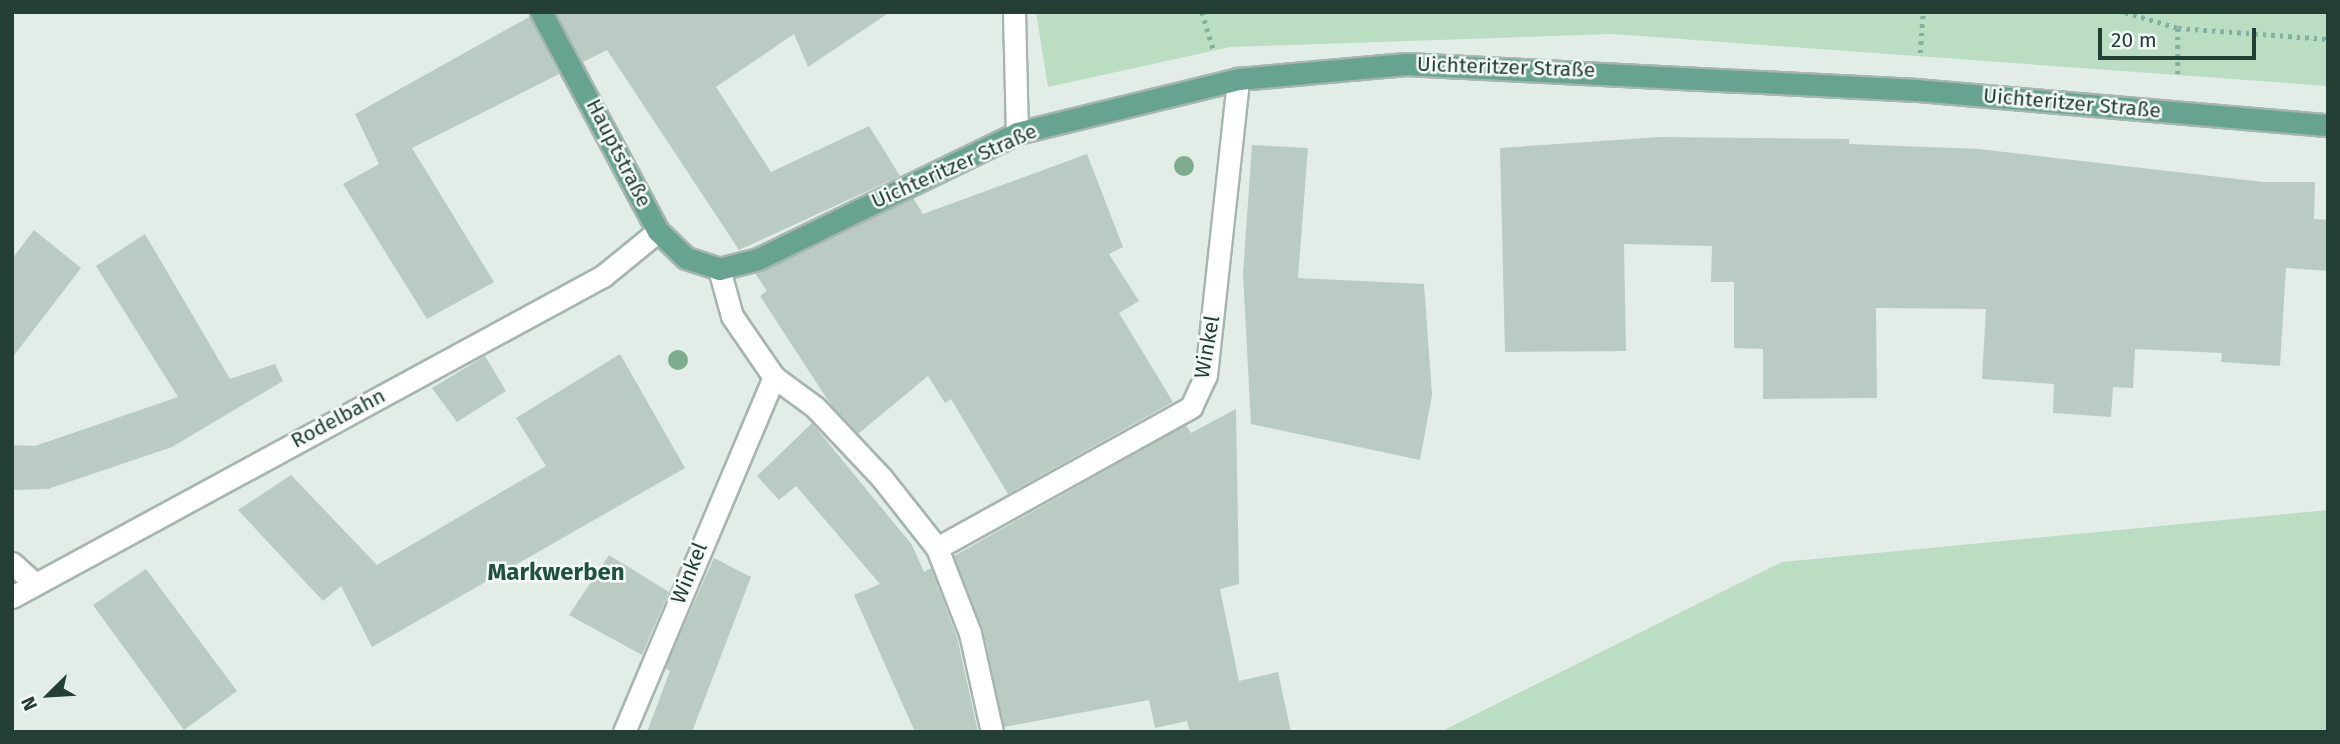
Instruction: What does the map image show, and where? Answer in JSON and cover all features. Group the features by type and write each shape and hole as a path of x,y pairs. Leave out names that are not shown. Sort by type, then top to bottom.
{"main road":[{"name":"Hauptstraße","path":"541,12 658,231 686,258 719,269"},
{"name":"Uichteritzer Straße","path":"719,269 758,259 1017,133 1238,79 1406,64 1612,70 2328,125"}],"street":[{"path":"1014,12 1017,133"},
{"name":"Winkel","path":"937,548 1191,407 1206,375 1238,79"},
{"name":"Rodelbahn","path":"12,597 33,582 603,276 658,231"},
{"path":"719,269 732,316 774,377 815,407 881,477 937,548 970,633 992,732"},
{"name":"Winkel","path":"624,732 774,377"},
{"path":"12,563 33,582"}],"path":[{"path":"1202,12 1207,18 1214,56"},
{"path":"1920,61 1923,12"},
{"path":"2126,12 2178,28 2328,39"},
{"path":"2178,28 2178,68"}],"green space":[{"path":"1036,12 2328,12 2328,86 1613,34 1230,47 1048,87"},
{"path":"2328,510 2328,732 1440,732 1782,562"}],"building":[{"path":"556,12 890,12 808,67 794,34 716,87 771,172 869,126 900,176 739,250 607,50 583,62"},
{"path":"529,17 559,74 412,148 494,282 427,319 343,184 379,164 355,114"},
{"path":"1660,137 1849,139 1849,144 1979,149 2263,182 2315,182 2314,219 2328,220 2328,271 2286,268 2280,366 2221,362 2222,353 2135,349 2133,388 2113,387 2111,417 2053,413 2054,384 1982,379 1986,309 1876,308 1877,398 1763,399 1763,349 1734,348 1734,282 1711,282 1712,246 1624,244 1626,351 1505,352 1500,148"},
{"path":"1252,145 1308,148 1298,278 1424,284 1432,395 1420,460 1251,424 1243,274"},
{"path":"1087,154 1123,247 1109,254 1139,301 1119,313 1173,402 1008,494 951,399 945,403 928,376 858,434 831,405 760,296 767,291 755,273 913,198 923,214"},
{"path":"34,230 81,268 12,358 12,259"},
{"path":"145,234 230,379 275,364 283,381 172,447 48,489 12,490 12,445 35,446 178,397 96,266"},
{"path":"620,354 685,468 372,647 341,586 323,601 238,510 291,475 377,565 546,466 516,418"},
{"path":"485,356 506,391 457,422 432,388"},
{"path":"1236,409 1239,584 1220,589 1239,681 1278,672 1291,732 1190,732 1187,721 1155,728 1149,700 1004,727 983,630 954,556 1186,425 1191,433"},
{"path":"812,423 912,545 924,572 931,568 957,637 978,732 915,732 854,595 880,584 796,486 779,500 757,476"},
{"path":"609,555 669,592 642,655 569,615"},
{"path":"714,558 751,577 692,732 647,732 670,671 665,668"},
{"path":"146,569 237,691 184,730 93,605"}],"district":[{"name":"Markwerben","path":"556,573"}]}
